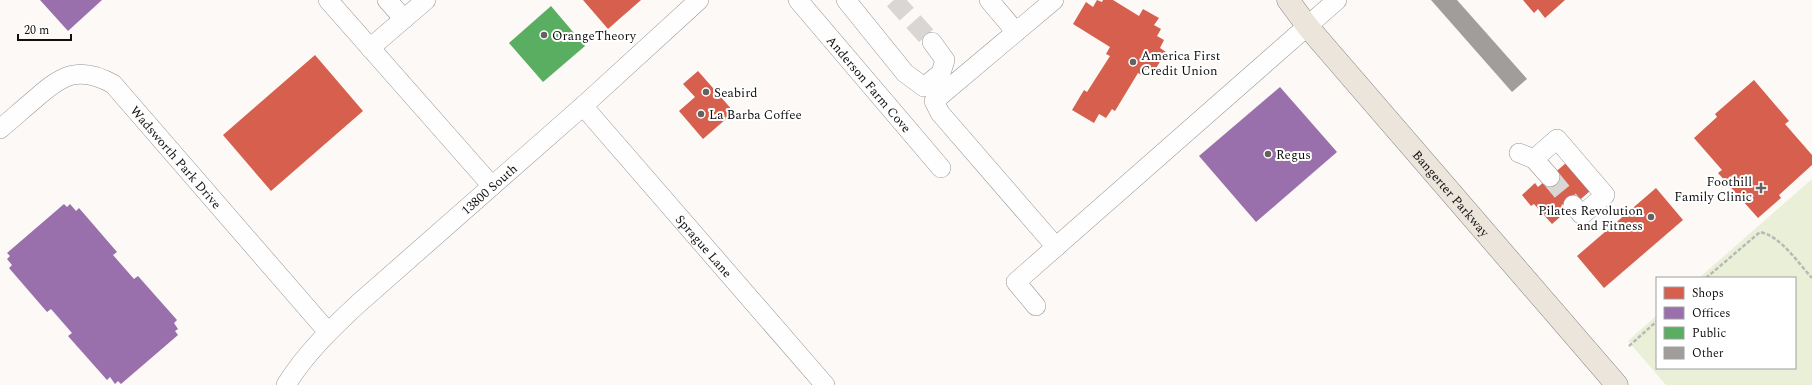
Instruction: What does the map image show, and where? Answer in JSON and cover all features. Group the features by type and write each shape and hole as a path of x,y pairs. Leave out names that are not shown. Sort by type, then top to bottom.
{"main road":[{"name":"Bangerter Parkway","path":"1288,0 1308,27 1618,385"}],"street":[{"path":"328,0 492,186"},
{"path":"387,0 404,19"},
{"path":"370,48 426,0"},
{"name":"13800 South","path":"286,385 295,371 328,332 358,303 583,106 699,0"},
{"name":"Anderson Farm Cove","path":"798,0 941,168"},
{"path":"846,0 905,73 929,94 940,113 1056,247"},
{"path":"989,0 1016,32"},
{"path":"929,94 1016,32 1054,0"},
{"path":"1036,306 1016,282 1337,0"},
{"path":"929,94 941,73 945,60 932,42"},
{"name":"Wadsworth Park Drive","path":"0,129 52,84 65,76 80,73 90,75 112,84 119,89 328,332"},
{"name":"Sprague Lane","path":"583,106 825,385"},
{"path":"1550,177 1526,156 1557,139 1605,195 1582,215 1573,205"}],"path":[{"path":"1707,277 1760,232 1770,234 1780,242 1812,278"},
{"path":"1629,346 1656,322"}],"green space":[{"path":"1812,179 1812,385 1666,385 1628,341 1656,316 1656,369 1796,369 1796,277 1700,277"}],"building: Shops":[{"path":"583,0 641,0 608,29"},
{"name":"America First Credit Union","path":"1097,0 1102,2 1103,0 1113,0 1139,16 1143,9 1159,18 1154,25 1161,29 1157,36 1164,40 1160,48 1166,52 1153,73 1146,69 1142,75 1138,73 1115,111 1112,109 1106,118 1099,114 1094,123 1072,110 1084,90 1087,92 1110,56 1106,54 1110,47 1073,24 1086,2 1093,7"},
{"path":"1523,0 1565,0 1545,18 1538,9 1534,13"},
{"path":"315,55 363,111 271,191 223,135"},
{"path":"698,71 734,112 703,139 679,111 695,97 683,84"},
{"path":"1754,80 1789,121 1785,124 1812,155 1812,165 1779,195 1781,198 1758,218 1718,173 1722,170 1694,138 1717,117 1715,114"},
{"path":"1566,163 1590,191 1552,224 1534,204 1531,206 1522,195 1535,183 1538,187"},
{"path":"1656,188 1683,220 1604,288 1577,256"}],"building: Offices":[{"path":"40,0 102,0 68,31"},
{"name":"Regus","path":"1280,87 1337,152 1256,222 1199,156"},
{"path":"64,204 67,207 70,204 76,211 79,208 117,252 113,255 134,279 138,276 177,320 174,323 178,329 175,331 178,335 121,384 118,381 115,384 110,377 107,380 68,336 72,333 51,309 47,312 9,268 12,265 7,259 10,256 7,253"}],"building: Public":[{"path":"551,6 585,46 543,82 509,43"}],"building: Other":[{"path":"1431,0 1457,0 1527,79 1512,92"}],"tunnel":[{"path":"894,0 932,42"},
{"path":"1550,177 1573,205"}],"place":[{"name":"OrangeTheory","path":"544,35"},
{"name":"America First Credit Union","path":"1133,62"},
{"name":"Seabird","path":"706,92"},
{"name":"La Barba Coffee","path":"701,114"},
{"name":"Regus","path":"1268,154"},
{"name":"Foothill Family Clinic","path":"1761,188"},
{"name":"Pilates Revolution and Fitness","path":"1651,217"}]}
